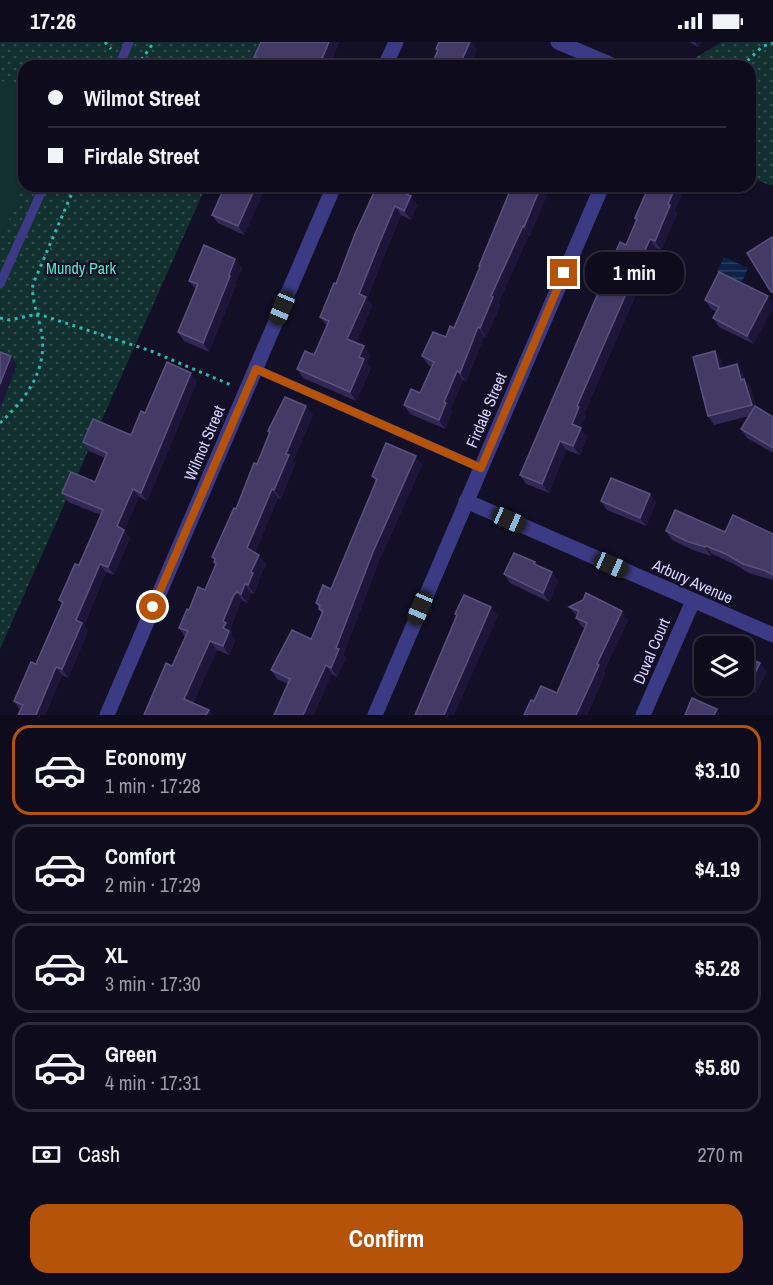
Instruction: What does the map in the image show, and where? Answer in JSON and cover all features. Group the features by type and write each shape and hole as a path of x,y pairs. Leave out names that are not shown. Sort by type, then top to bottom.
{"street":[{"path":"388,60 396,42"},
{"path":"558,42 600,60"},
{"name":"Wilmot Street","path":"107,715 331,192"},
{"name":"Firdale Street","path":"375,715 599,192"},
{"name":"Arbury Avenue","path":"466,501 773,635"},
{"name":"Duval Court","path":"644,715 693,601"}],"lane":[{"path":"122,60 129,42"},
{"path":"0,284 41,192"},
{"path":"256,369 481,468"}],"path":[{"path":"105,42 115,52"},
{"path":"141,60 154,42"},
{"path":"748,60 763,46 773,43"},
{"path":"0,423 17,407 36,378 42,360 44,342 32,294 33,284 72,192"},
{"path":"0,318 9,320 38,314 151,351 237,388"}],"green space":[{"name":"Mundy Park","path":"0,42 270,42 262,60 18,60 18,192 203,192 0,649"},
{"path":"722,42 773,42 773,185 756,180 756,60 691,60"},
{"path":"0,80 18,88 18,192 21,192 0,240"}],"water":[{"path":"724,257 748,268 742,282 717,272"}],"building":[{"path":"261,42 329,42 322,60 261,60 254,57"},
{"path":"439,42 470,42 462,60 434,60 438,50 436,49"},
{"path":"222,192 253,192 238,226 212,215"},
{"path":"374,192 401,192 411,196 404,211 395,206 359,294 366,297 347,339 364,346 359,357 364,359 350,392 297,369 305,351 314,355 329,321 320,317 334,283 336,284"},
{"path":"510,192 539,192 491,296 493,297 480,328 478,327 460,373 457,371 439,420 404,405 411,389 420,393 434,362 422,356 433,332 446,337 450,326 454,328"},
{"path":"646,192 673,192 655,241 650,239 577,406 579,407 572,424 581,428 573,446 560,441 542,484 520,475 620,242 626,245 637,219 635,218"},
{"path":"772,237 773,292 771,292 747,253"},
{"path":"204,245 235,259 203,343 178,332 198,284 189,281"},
{"path":"719,272 768,296 747,336 713,318 719,307 705,300"},
{"path":"715,351 719,369 737,364 752,405 708,416 693,357"},
{"path":"0,352 11,356 0,384"},
{"path":"167,362 191,373 141,493 133,489 117,526 124,530 108,567 100,564 76,620 82,623 62,669 56,667 36,715 18,715 23,705 14,701 31,662 36,664 63,602 59,600 75,564 79,565 103,510 62,493 71,472 95,482 107,453 83,442 93,419 131,435 141,411 145,413"},
{"path":"285,397 306,406 286,454 289,455 247,548 259,555 251,572 253,573 241,594 237,592 234,595 223,621 226,623 223,628 229,631 223,646 210,641 184,699 209,710 206,715 144,715 166,663 172,666 188,631 179,628 198,587 205,590 216,564 212,557 234,508 236,509 254,463 257,464 270,432 268,431"},
{"path":"755,406 773,417 773,448 741,429"},
{"path":"386,443 416,456 373,552 336,648 339,649 331,668 326,665 303,715 274,715 290,679 271,670 292,630 311,639 323,611 316,603 323,585 331,589 377,479 372,476"},
{"path":"611,478 650,494 640,518 601,501"},
{"path":"675,510 725,532 733,515 773,534 773,575 666,531"},
{"path":"514,553 552,572 543,593 504,574"},
{"path":"586,593 622,611 576,715 524,715 541,686 557,693 587,623 576,618 579,611 569,607 583,600"},
{"path":"464,595 491,607 444,715 415,715 457,615 455,614"},
{"path":"754,660 760,663 754,676"},
{"path":"692,698 717,709 714,715 685,715"}],"route":[{"path":"153,607 256,369 481,468 564,273"}]}
